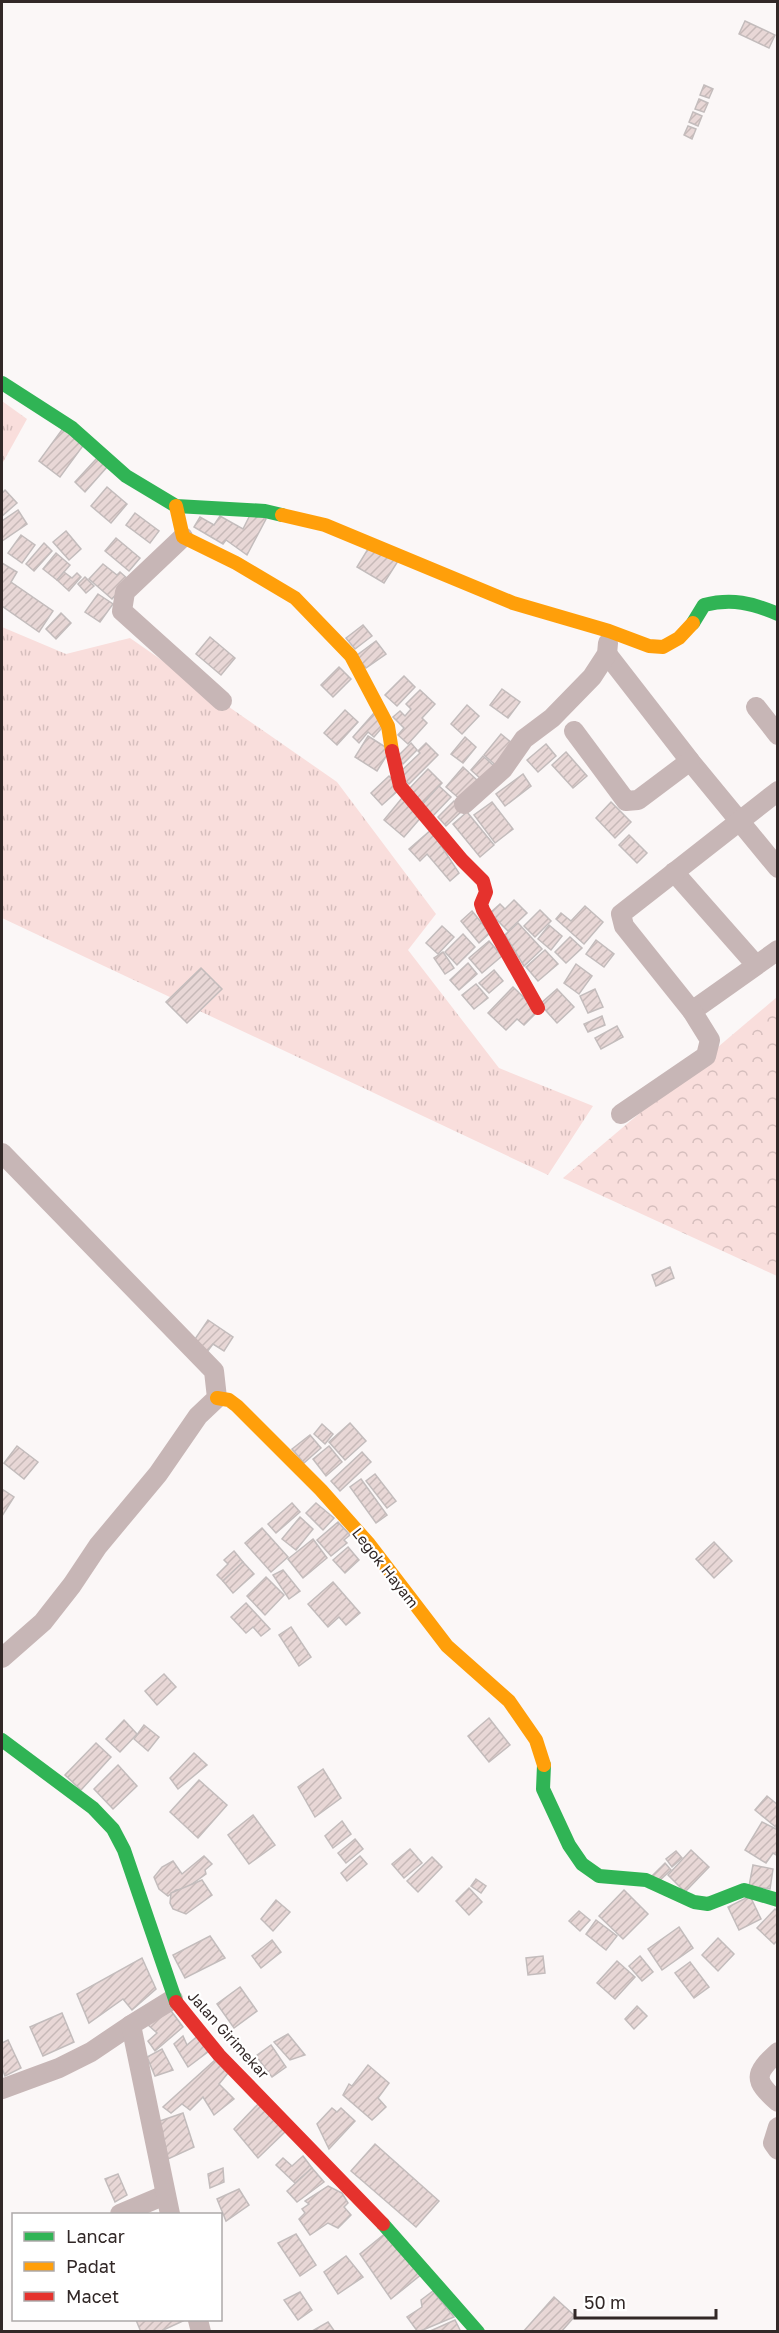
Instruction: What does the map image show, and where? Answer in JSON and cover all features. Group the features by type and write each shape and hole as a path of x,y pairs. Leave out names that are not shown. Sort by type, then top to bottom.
{"street":[{"path":"2,383 72,428 126,476 176,506 265,511 325,525 513,603 609,631 649,646 663,647 679,638 690,627 704,605 725,599 747,602 777,614"},
{"path":"176,506 183,537"},
{"path":"183,537 125,592 122,611 222,700"},
{"path":"183,537 236,563 295,598 351,656 388,726 400,786 462,860 483,881 486,892 481,903 483,910 538,1008"},
{"path":"464,804 503,769 524,739 552,718 592,677 607,654 609,631"},
{"path":"607,654 777,868"},
{"path":"756,707 777,735"},
{"path":"574,731 622,798 632,802 638,800 690,761"},
{"path":"621,1114 706,1056 710,1040 692,1011 624,926 621,914 777,791"},
{"path":"674,872 756,965"},
{"path":"692,1011 777,950"},
{"path":"2,1152 214,1371 217,1398 198,1416 158,1474 104,1539 44,1622 2,1658"},
{"name":"Legok Hayam","path":"217,1398 229,1400 237,1406 321,1490 369,1544 447,1646 509,1701 536,1740 544,1766 543,1789 569,1845 582,1864 599,1876 646,1880 694,1902 708,1904 744,1890 777,1900"},
{"name":"Jalan Girimekar","path":"2,1740 93,1808 113,1829 124,1850 172,1999 219,2055 405,2247 478,2331"},
{"path":"2,2090 59,2068 91,2052 172,1999"},
{"path":"131,2025 170,2213"},
{"path":"777,2052 760,2071 758,2079 763,2089 777,2102"},
{"path":"777,2127 773,2143 777,2150"},
{"path":"122,2213 165,2195"}],"green space":[{"path":"2,401 27,419 2,464"},
{"path":"2,627 66,654 130,638 337,782 436,914 408,950 499,1068 593,1106 548,1175 2,918"},
{"path":"777,997 777,1276 563,1178"}],"building":[{"path":"745,21 775,35 769,48 739,34"},
{"path":"704,85 713,89 709,98 700,95"},
{"path":"699,99 708,103 704,112 695,109"},
{"path":"693,112 702,116 698,126 689,122"},
{"path":"688,126 696,129 692,139 684,135"},
{"path":"64,427 85,443 60,477 39,461"},
{"path":"97,458 107,467 85,492 75,482"},
{"path":"107,487 127,504 111,523 91,506"},
{"path":"5,490 17,503 2,516 2,493"},
{"path":"18,510 27,524 2,541 2,521"},
{"path":"252,511 266,519 247,555 226,540 223,544 194,527 200,517 214,525 220,516 243,529"},
{"path":"135,513 159,531 150,543 126,525"},
{"path":"66,531 81,549 69,560 53,542"},
{"path":"21,535 35,545 22,563 8,553"},
{"path":"116,538 140,558 129,571 105,551"},
{"path":"44,543 52,551 34,571 26,564"},
{"path":"371,544 398,561 384,583 357,567"},
{"path":"56,553 70,565 57,580 43,569"},
{"path":"2,563 17,572 11,582 53,611 39,632 2,606"},
{"path":"103,564 117,575 120,572 129,580 112,599 89,579"},
{"path":"64,572 72,578 77,573 81,577 69,591 57,580"},
{"path":"85,577 94,586 86,593 78,584"},
{"path":"98,594 113,604 100,622 85,612"},
{"path":"61,613 71,623 56,639 46,629"},
{"path":"363,625 372,636 355,649 346,638"},
{"path":"210,637 235,658 221,675 196,654"},
{"path":"376,641 386,654 366,668 356,656"},
{"path":"339,667 351,679 333,697 321,685"},
{"path":"404,676 415,687 397,706 385,695"},
{"path":"502,689 520,702 508,718 490,705"},
{"path":"420,690 435,704 422,718 427,723 408,744 398,735 404,728 393,717 400,711 405,716 411,709 406,704"},
{"path":"467,705 479,716 462,734 451,724"},
{"path":"345,710 358,722 337,745 324,733"},
{"path":"374,713 386,723 374,737 368,732 359,743 353,737"},
{"path":"501,734 518,748 500,769 484,755"},
{"path":"368,736 390,750 377,771 355,757"},
{"path":"465,737 476,747 463,763 451,754"},
{"path":"411,743 417,750 403,764 397,757"},
{"path":"426,743 438,755 409,784 398,774 420,753 418,751"},
{"path":"546,744 556,756 538,772 527,760"},
{"path":"566,752 587,776 573,788 552,765"},
{"path":"483,756 494,766 482,780 471,770"},
{"path":"463,767 478,781 461,800 446,787"},
{"path":"428,769 442,783 422,804 408,790"},
{"path":"523,774 531,786 505,806 496,794"},
{"path":"389,776 401,788 382,805 371,793"},
{"path":"439,786 451,797 431,818 420,807"},
{"path":"402,798 423,815 404,837 384,820"},
{"path":"454,801 463,810 446,826 438,817"},
{"path":"492,802 513,829 495,843 474,815"},
{"path":"611,802 631,822 615,838 596,818"},
{"path":"467,812 494,845 480,857 453,824"},
{"path":"431,830 459,873 450,881 427,854 420,861 409,849"},
{"path":"629,835 647,853 637,863 619,845"},
{"path":"514,900 527,913 508,931 490,913 500,904 505,909"},
{"path":"585,906 603,922 584,944 556,919 561,913 571,921"},
{"path":"540,910 551,921 535,937 524,926"},
{"path":"472,911 490,933 479,943 461,921"},
{"path":"518,923 542,949 524,966 505,935"},
{"path":"549,925 562,936 551,950 538,939"},
{"path":"442,926 454,937 438,954 426,943"},
{"path":"463,934 475,947 457,965 445,952"},
{"path":"570,937 582,948 566,963 555,952"},
{"path":"596,940 614,954 604,967 586,954"},
{"path":"489,941 502,956 482,973 469,958"},
{"path":"545,950 558,964 538,981 526,967"},
{"path":"443,952 454,968 445,974 434,958"},
{"path":"468,963 477,974 459,990 450,980"},
{"path":"576,964 592,976 579,994 564,983"},
{"path":"201,968 222,989 187,1023 166,1002"},
{"path":"494,970 503,981 489,993 479,983"},
{"path":"476,984 488,998 474,1009 462,995"},
{"path":"513,987 538,1011 524,1025 517,1019 506,1030 488,1013"},
{"path":"557,989 574,1007 557,1023 540,1004"},
{"path":"595,989 603,1007 588,1013 580,996"},
{"path":"602,1016 605,1025 588,1032 584,1024"},
{"path":"617,1026 623,1037 601,1049 595,1038"},
{"path":"670,1267 674,1278 656,1286 652,1275"},
{"path":"208,1320 233,1337 224,1351 213,1344 207,1352 193,1342"},
{"path":"350,1423 366,1441 345,1460 329,1442"},
{"path":"322,1424 333,1434 325,1444 314,1434"},
{"path":"310,1435 321,1448 304,1463 292,1449"},
{"path":"17,1446 38,1462 24,1479 4,1463"},
{"path":"329,1446 342,1462 326,1476 313,1459"},
{"path":"362,1452 371,1462 340,1491 331,1481"},
{"path":"375,1474 396,1501 387,1508 366,1481"},
{"path":"361,1479 387,1515 376,1523 350,1487"},
{"path":"2,1489 14,1497 2,1516"},
{"path":"292,1503 300,1512 276,1533 268,1524"},
{"path":"316,1503 334,1518 323,1530 306,1513"},
{"path":"300,1517 313,1529 296,1550 282,1539"},
{"path":"338,1522 350,1535 344,1540 347,1543 331,1556 317,1540"},
{"path":"262,1528 288,1557 271,1572 245,1543"},
{"path":"313,1539 327,1558 303,1578 288,1559"},
{"path":"714,1542 732,1561 714,1578 696,1559"},
{"path":"348,1547 359,1560 345,1573 333,1560"},
{"path":"234,1551 243,1562 223,1581 217,1575 228,1564 224,1560"},
{"path":"243,1562 254,1574 233,1593 223,1581"},
{"path":"283,1570 300,1591 289,1599 273,1575"},
{"path":"266,1577 284,1595 265,1615 247,1596"},
{"path":"333,1582 360,1613 346,1625 339,1617 328,1627 308,1604"},
{"path":"246,1603 270,1629 261,1636 253,1627 246,1633 231,1617"},
{"path":"291,1627 311,1657 299,1666 279,1635"},
{"path":"164,1674 176,1687 157,1705 145,1691"},
{"path":"489,1718 510,1745 489,1762 468,1736"},
{"path":"124,1720 137,1734 120,1752 106,1739"},
{"path":"144,1725 159,1737 148,1751 134,1739"},
{"path":"96,1743 111,1757 81,1790 65,1775"},
{"path":"194,1753 207,1765 178,1789 170,1778"},
{"path":"118,1765 137,1786 113,1809 94,1789"},
{"path":"323,1769 341,1798 315,1817 298,1787"},
{"path":"199,1780 227,1805 198,1838 170,1812"},
{"path":"767,1796 778,1805 778,1829 755,1810"},
{"path":"253,1815 275,1845 249,1864 228,1835"},
{"path":"342,1821 351,1834 333,1848 325,1836"},
{"path":"762,1822 778,1830 778,1856 773,1853 766,1863 745,1850"},
{"path":"355,1839 363,1849 346,1863 338,1853"},
{"path":"410,1849 422,1863 404,1878 392,1864"},
{"path":"691,1850 709,1867 685,1892 668,1875"},
{"path":"676,1851 682,1858 672,1867 666,1859"},
{"path":"204,1856 212,1864 205,1870 206,1874 185,1889 176,1890 168,1896 159,1889 154,1877 162,1867 173,1861 182,1874"},
{"path":"360,1856 367,1864 347,1881 341,1873"},
{"path":"432,1857 442,1867 418,1892 407,1881"},
{"path":"665,1863 671,1870 658,1882 652,1876"},
{"path":"753,1865 773,1869 770,1889 749,1886"},
{"path":"476,1879 486,1886 481,1893 471,1886"},
{"path":"202,1880 212,1895 186,1914 173,1909 170,1903 171,1893"},
{"path":"469,1888 482,1902 469,1915 456,1901"},
{"path":"624,1890 648,1914 623,1939 599,1916"},
{"path":"750,1896 761,1919 739,1930 728,1907"},
{"path":"276,1900 290,1912 273,1931 261,1919"},
{"path":"775,1909 778,1912 778,1940 774,1944 757,1928"},
{"path":"579,1911 590,1920 580,1931 569,1921"},
{"path":"596,1920 617,1936 606,1950 586,1934"},
{"path":"679,1927 693,1948 662,1970 648,1949"},
{"path":"210,1936 225,1958 185,1978 173,1955"},
{"path":"718,1938 734,1954 718,1971 702,1955"},
{"path":"272,1940 281,1952 261,1968 252,1956"},
{"path":"543,1956 545,1973 528,1975 526,1958"},
{"path":"640,1956 653,1972 642,1981 629,1966"},
{"path":"142,1958 156,1989 132,2010 123,1999 89,2023 77,1994"},
{"path":"617,1961 635,1977 615,1999 597,1983"},
{"path":"690,1962 709,1987 694,1998 675,1973"},
{"path":"240,1987 257,2011 234,2028 217,2004"},
{"path":"166,2004 183,2027 155,2051 148,2041 157,2033 147,2024"},
{"path":"637,2006 647,2016 634,2029 625,2019"},
{"path":"62,2013 74,2042 43,2056 30,2027"},
{"path":"288,2034 305,2055 290,2060 274,2042"},
{"path":"199,2035 209,2051 188,2067 174,2044 183,2036 187,2045"},
{"path":"8,2040 21,2068 5,2076 2,2068 2,2043"},
{"path":"271,2045 286,2067 272,2077 256,2056"},
{"path":"162,2049 173,2070 155,2076 147,2057"},
{"path":"215,2060 228,2073 219,2084 234,2099 214,2115 203,2097 190,2110 182,2104 171,2113 163,2107"},
{"path":"368,2065 389,2083 378,2098 386,2107 372,2120 343,2095 349,2084 352,2086"},
{"path":"261,2101 286,2131 258,2158 234,2129"},
{"path":"332,2108 337,2112 341,2108 355,2121 329,2149 317,2124"},
{"path":"183,2113 194,2147 168,2159 160,2121"},
{"path":"375,2144 439,2201 416,2227 351,2171"},
{"path":"303,2156 312,2168 295,2183 276,2165 283,2158 292,2166"},
{"path":"223,2168 224,2182 210,2188 208,2174"},
{"path":"312,2168 324,2182 297,2202 287,2191"},
{"path":"118,2174 127,2195 115,2202 105,2179"},
{"path":"328,2186 342,2193 348,2203 344,2207 351,2215 338,2228 328,2223 310,2235 299,2219 305,2213 302,2209 309,2204 305,2201"},
{"path":"239,2189 249,2205 226,2221 217,2199"},
{"path":"387,2232 422,2274 391,2299 360,2254"},
{"path":"296,2234 316,2265 300,2276 278,2243"},
{"path":"346,2256 363,2277 338,2294 324,2272"},
{"path":"433,2291 454,2317 418,2332 407,2317 422,2307 421,2300"},
{"path":"300,2292 312,2310 298,2320 284,2300"},
{"path":"554,2297 575,2316 561,2332 523,2332"},
{"path":"455,2320 461,2332 428,2332"},
{"path":"136,2321 183,2321 159,2332 141,2332"},
{"path":"328,2322 335,2332 312,2331"}],"traffic: fast":[{"path":"2,383 72,428 126,476 176,506 265,511 282,515"},
{"path":"693,623 704,605 714,603 751,604 778,614"},
{"path":"2,1740 93,1808 113,1829 124,1850 176,2002"},
{"path":"544,1765 543,1789 569,1845 582,1864 599,1876 646,1880 694,1902 708,1904 744,1890 778,1900"},
{"path":"383,2224 478,2332"}],"traffic: slow":[{"path":"176,506 183,537 236,563 295,598 351,656 388,726 392,751"},
{"path":"282,515 325,525 513,603 609,631 649,646 663,647 679,638 693,623"},
{"path":"217,1398 229,1400 237,1406 321,1490 369,1544 447,1646 509,1701 536,1740 544,1765"}],"traffic: jam":[{"path":"392,751 400,786 462,860 483,881 486,892 481,904 483,910 538,1008"},
{"path":"176,2002 219,2055 383,2224"}]}
